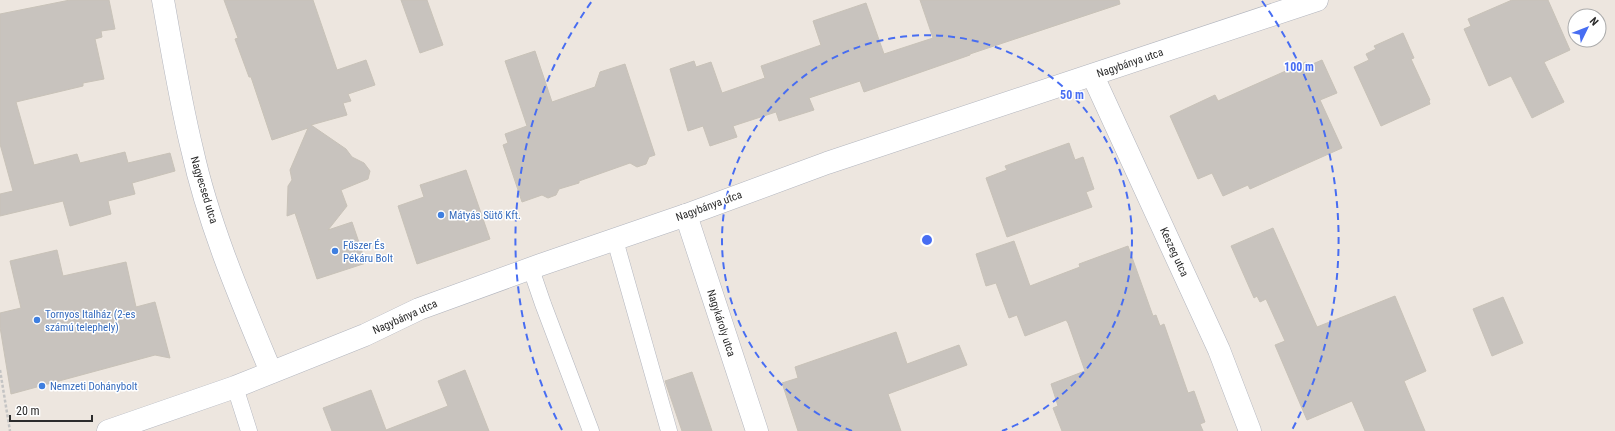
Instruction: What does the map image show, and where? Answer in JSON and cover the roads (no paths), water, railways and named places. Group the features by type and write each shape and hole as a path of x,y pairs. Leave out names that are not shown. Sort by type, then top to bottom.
{"street":[{"name":"Nagyecsed utca","path":"163,0 192,150 200,179 228,264 271,372"},
{"name":"Nagybánya utca","path":"108,431 235,387 365,335 419,309 686,215 827,163 1318,0"},
{"name":"Keszeg utca","path":"1092,76 1219,350 1250,431"},
{"name":"Nagykároly utca","path":"686,215 757,431"}],"lane":[{"path":"615,240 669,431"},
{"path":"531,269 591,431"},
{"path":"235,387 249,431"}],"place":[{"name":"Mátyás Sütő Kft.","path":"441,215"},
{"name":"Fűszer És Pékáru Bolt","path":"335,251"},
{"name":"Tornyos Italház (2-es számú telephely)","path":"37,320"},
{"name":"Nemzeti Dohánybolt","path":"42,386"}]}
